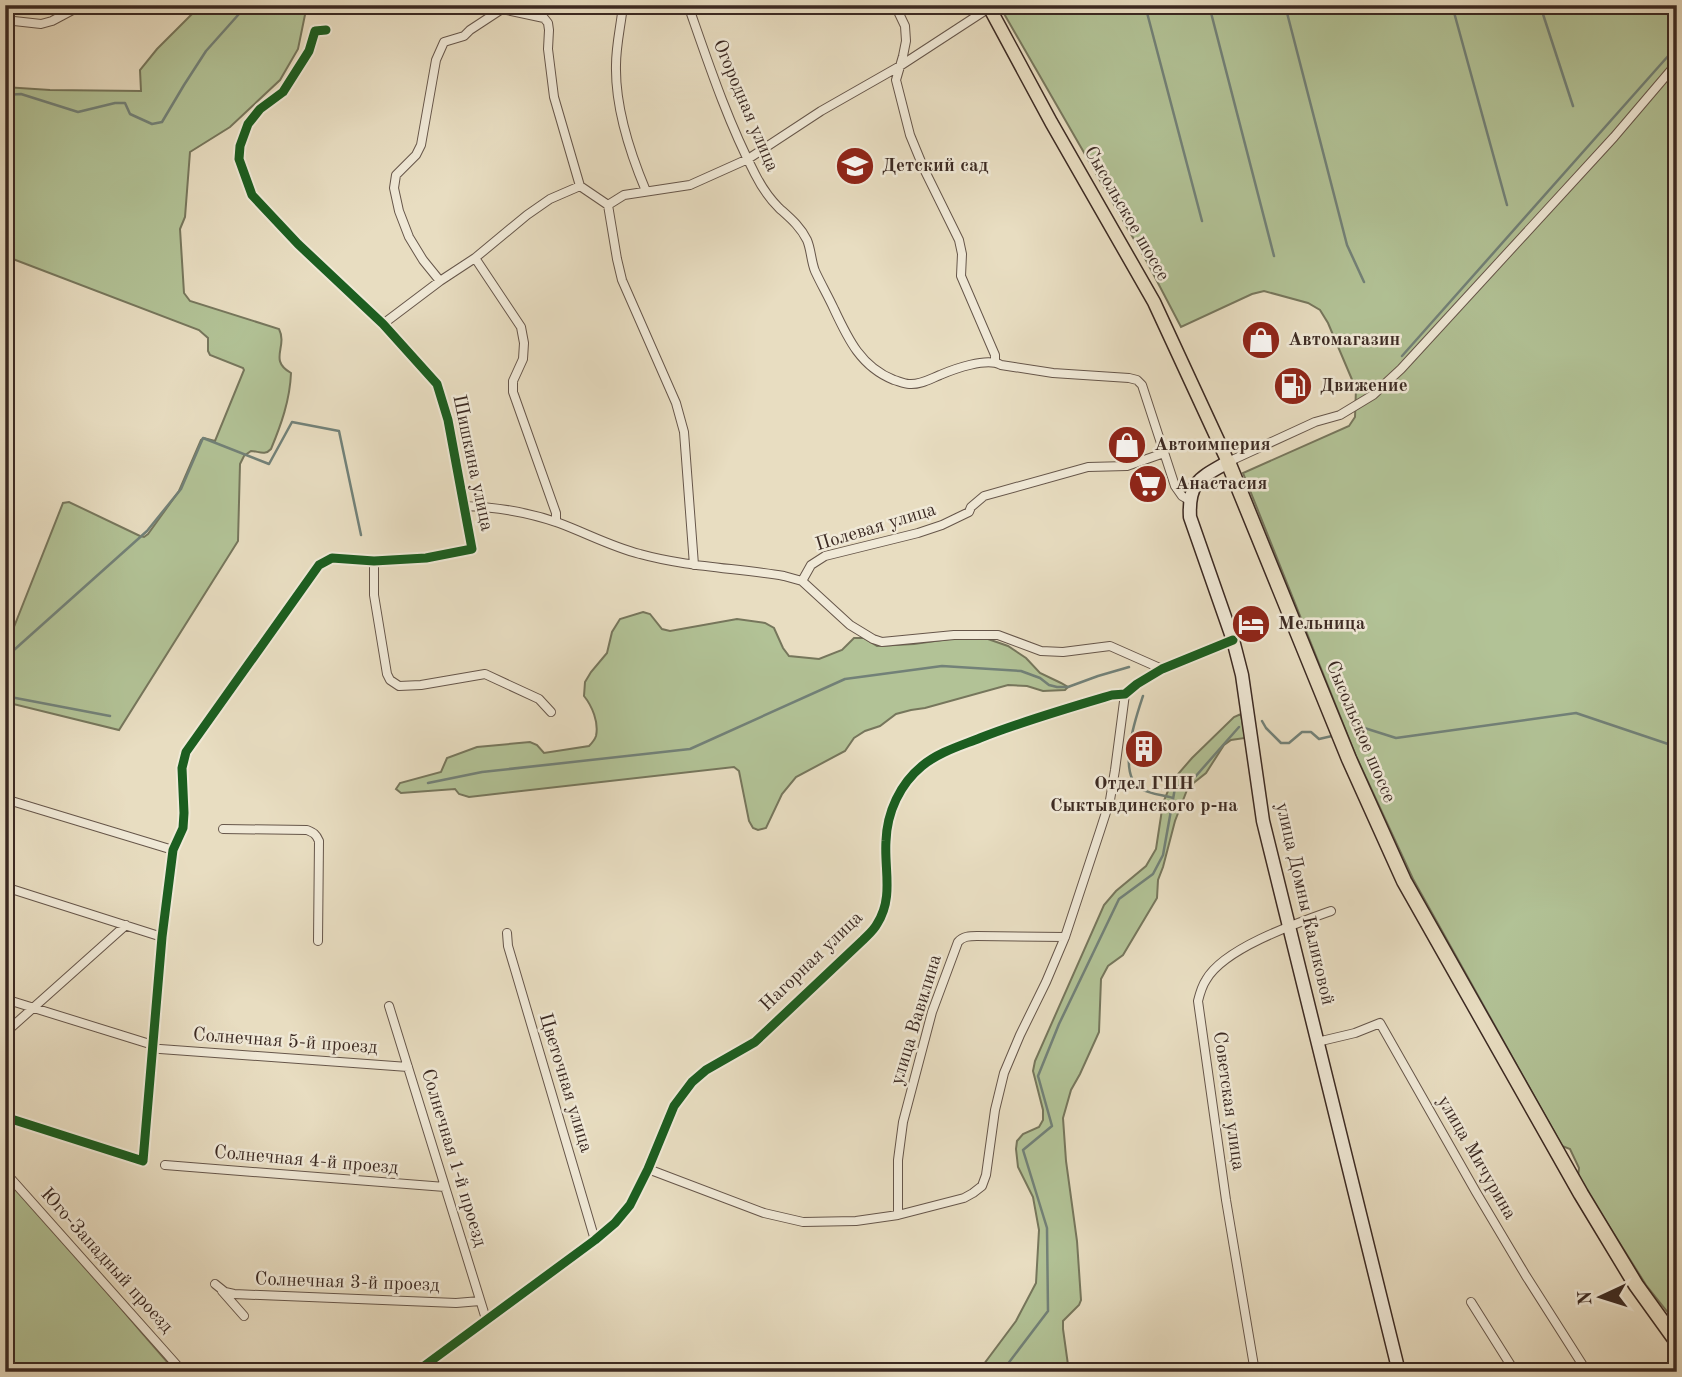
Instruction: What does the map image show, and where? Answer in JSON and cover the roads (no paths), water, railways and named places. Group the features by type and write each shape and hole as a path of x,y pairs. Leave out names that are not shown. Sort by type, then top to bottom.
{"highway":[{"name":"Сысольское шоссе","path":"1228,462 1349,759 1404,881 1581,1194 1636,1285 1677,1342"}],"main road":[{"name":"Сысольское шоссе","path":"988,6 1154,302 1228,462"},
{"path":"1189,500 1195,485 1203,477 1228,462"},
{"name":"улица Домны Каликовой","path":"1189,500 1190,517 1233,640 1242,675 1263,821 1399,1372"}],"street":[{"path":"5,20 41,24 82,5"},
{"path":"623,5 615,65 619,103 631,154 646,191"},
{"name":"Огородная улица","path":"688,5 723,103 748,159 768,196 793,219 808,242 815,270 851,344 863,359 880,373 909,384 987,362 1053,373 1137,380 1142,385 1175,486 1182,496 1189,500"},
{"path":"895,5 905,26 906,41 896,80 910,135 923,169 959,240 962,254 961,276 995,355 995,362"},
{"path":"608,205 624,195 690,185 748,159 821,111 900,66 988,6"},
{"path":"440,281 422,260 409,237 398,211 394,188 396,174 416,155 421,145 436,60 444,42 464,36 502,9 544,18 549,30 548,49 554,97 580,186 608,205 622,280 676,403 684,432 694,565"},
{"name":"Шишкина улица","path":"5,1118 144,1161 156,1047 162,937 173,850 183,828 182,768 186,752 319,565 332,558 374,561 426,558 472,549 449,420 437,384 383,324 298,244 252,195 239,159 240,146 248,124 260,109 283,92 309,51 316,31 326,30"},
{"path":"1228,462 1315,422 1340,415 1373,395 1401,369 1614,137 1677,63"},
{"path":"383,324 475,258 527,215 550,199 580,186"},
{"path":"475,258 521,327 523,359 513,381 513,392 556,513 556,522"},
{"name":"Полевая улица","path":"802,582 811,565 825,556 942,525 968,512 984,496 1088,467 1127,466 1164,453"},
{"path":"464,506 494,507 525,513 665,561 784,576 802,582 850,625 882,642 954,635 998,635 1041,651 1063,652 1110,646 1162,669"},
{"path":"374,561 374,595 390,680 399,686 421,685 485,674 539,699 551,712"},
{"name":"Нагорная улица","path":"416,1372 615,1223 630,1205 674,1106 692,1082 706,1070 755,1042 877,926 888,892 888,820 894,803 907,782 922,766 944,752 1012,726 1112,695 1125,694 1162,669 1233,640"},
{"path":"648,1169 764,1213 803,1222 856,1221 898,1215 964,1198 982,1186 1004,1073 1065,937 1110,800 1125,694"},
{"path":"5,799 173,850"},
{"path":"223,829 307,830 314,833 318,841 318,941"},
{"path":"5,887 162,937"},
{"name":"Советская улица","path":"1255,1372 1226,1200 1198,1001 1206,978 1219,964 1289,926 1331,911"},
{"path":"5,1032 126,925"},
{"name":"Цветочная улица","path":"507,933 508,946 595,1240"},
{"name":"улица Вавилина","path":"898,1215 898,1160 903,1122 932,1012 958,942 966,937 977,936 1065,937"},
{"name":"Солнечная 5-й проезд","path":"5,999 156,1047 408,1067"},
{"name":"Солнечная 1-й проезд","path":"390,1006 486,1319"},
{"name":"улица Мичурина","path":"1317,1042 1355,1033 1380,1023 1476,1192 1582,1364 1572,1372"},
{"name":"Солнечная 4-й проезд","path":"165,1165 446,1187"},
{"name":"Юго-Западный проезд","path":"5,1172 183,1372"},
{"name":"Солнечная 3-й проезд","path":"244,1316 215,1284 225,1292 234,1294 456,1303 480,1301"},
{"path":"1471,1302 1515,1372"}],"waterway":[{"path":"5,95 21,94 78,112 125,103 130,114 152,124 162,122 206,51 247,5"},
{"path":"1145,5 1202,221"},
{"path":"1209,5 1274,256"},
{"path":"1285,5 1347,245 1364,282"},
{"path":"1452,5 1507,205"},
{"path":"1540,5 1573,106"},
{"path":"1402,356 1677,46"},
{"path":"5,658 147,531 181,489 203,438 269,464 292,422 339,431 361,535"},
{"path":"428,783 482,772 690,749 845,679 942,666 1021,671 1040,678 1049,685 1068,687 1129,667"},
{"path":"5,696 110,716"},
{"path":"1143,696 1130,745 1130,771 1134,782 1141,789 1173,798"},
{"path":"1355,725 1396,738 1576,713 1677,747"},
{"path":"1262,721 1281,743 1289,743 1302,732 1311,732 1319,739 1332,736"},
{"path":"1004,1372 1048,1311 1047,1228 1023,1150 1052,1126 1038,1076 1059,1024 1119,899 1153,874 1163,855 1175,788 1195,777 1239,727"}],"place":[{"name":"Детский сад","path":"855,166"},
{"name":"Автомагазин","path":"1261,340"},
{"name":"Движение","path":"1293,386"},
{"name":"Автоимперия","path":"1127,445"},
{"name":"Анастасия","path":"1148,484"},
{"name":"Мельница","path":"1251,624"},
{"name":"Отдел ГПН Сыктывдинского р-на","path":"1144,749"}]}
